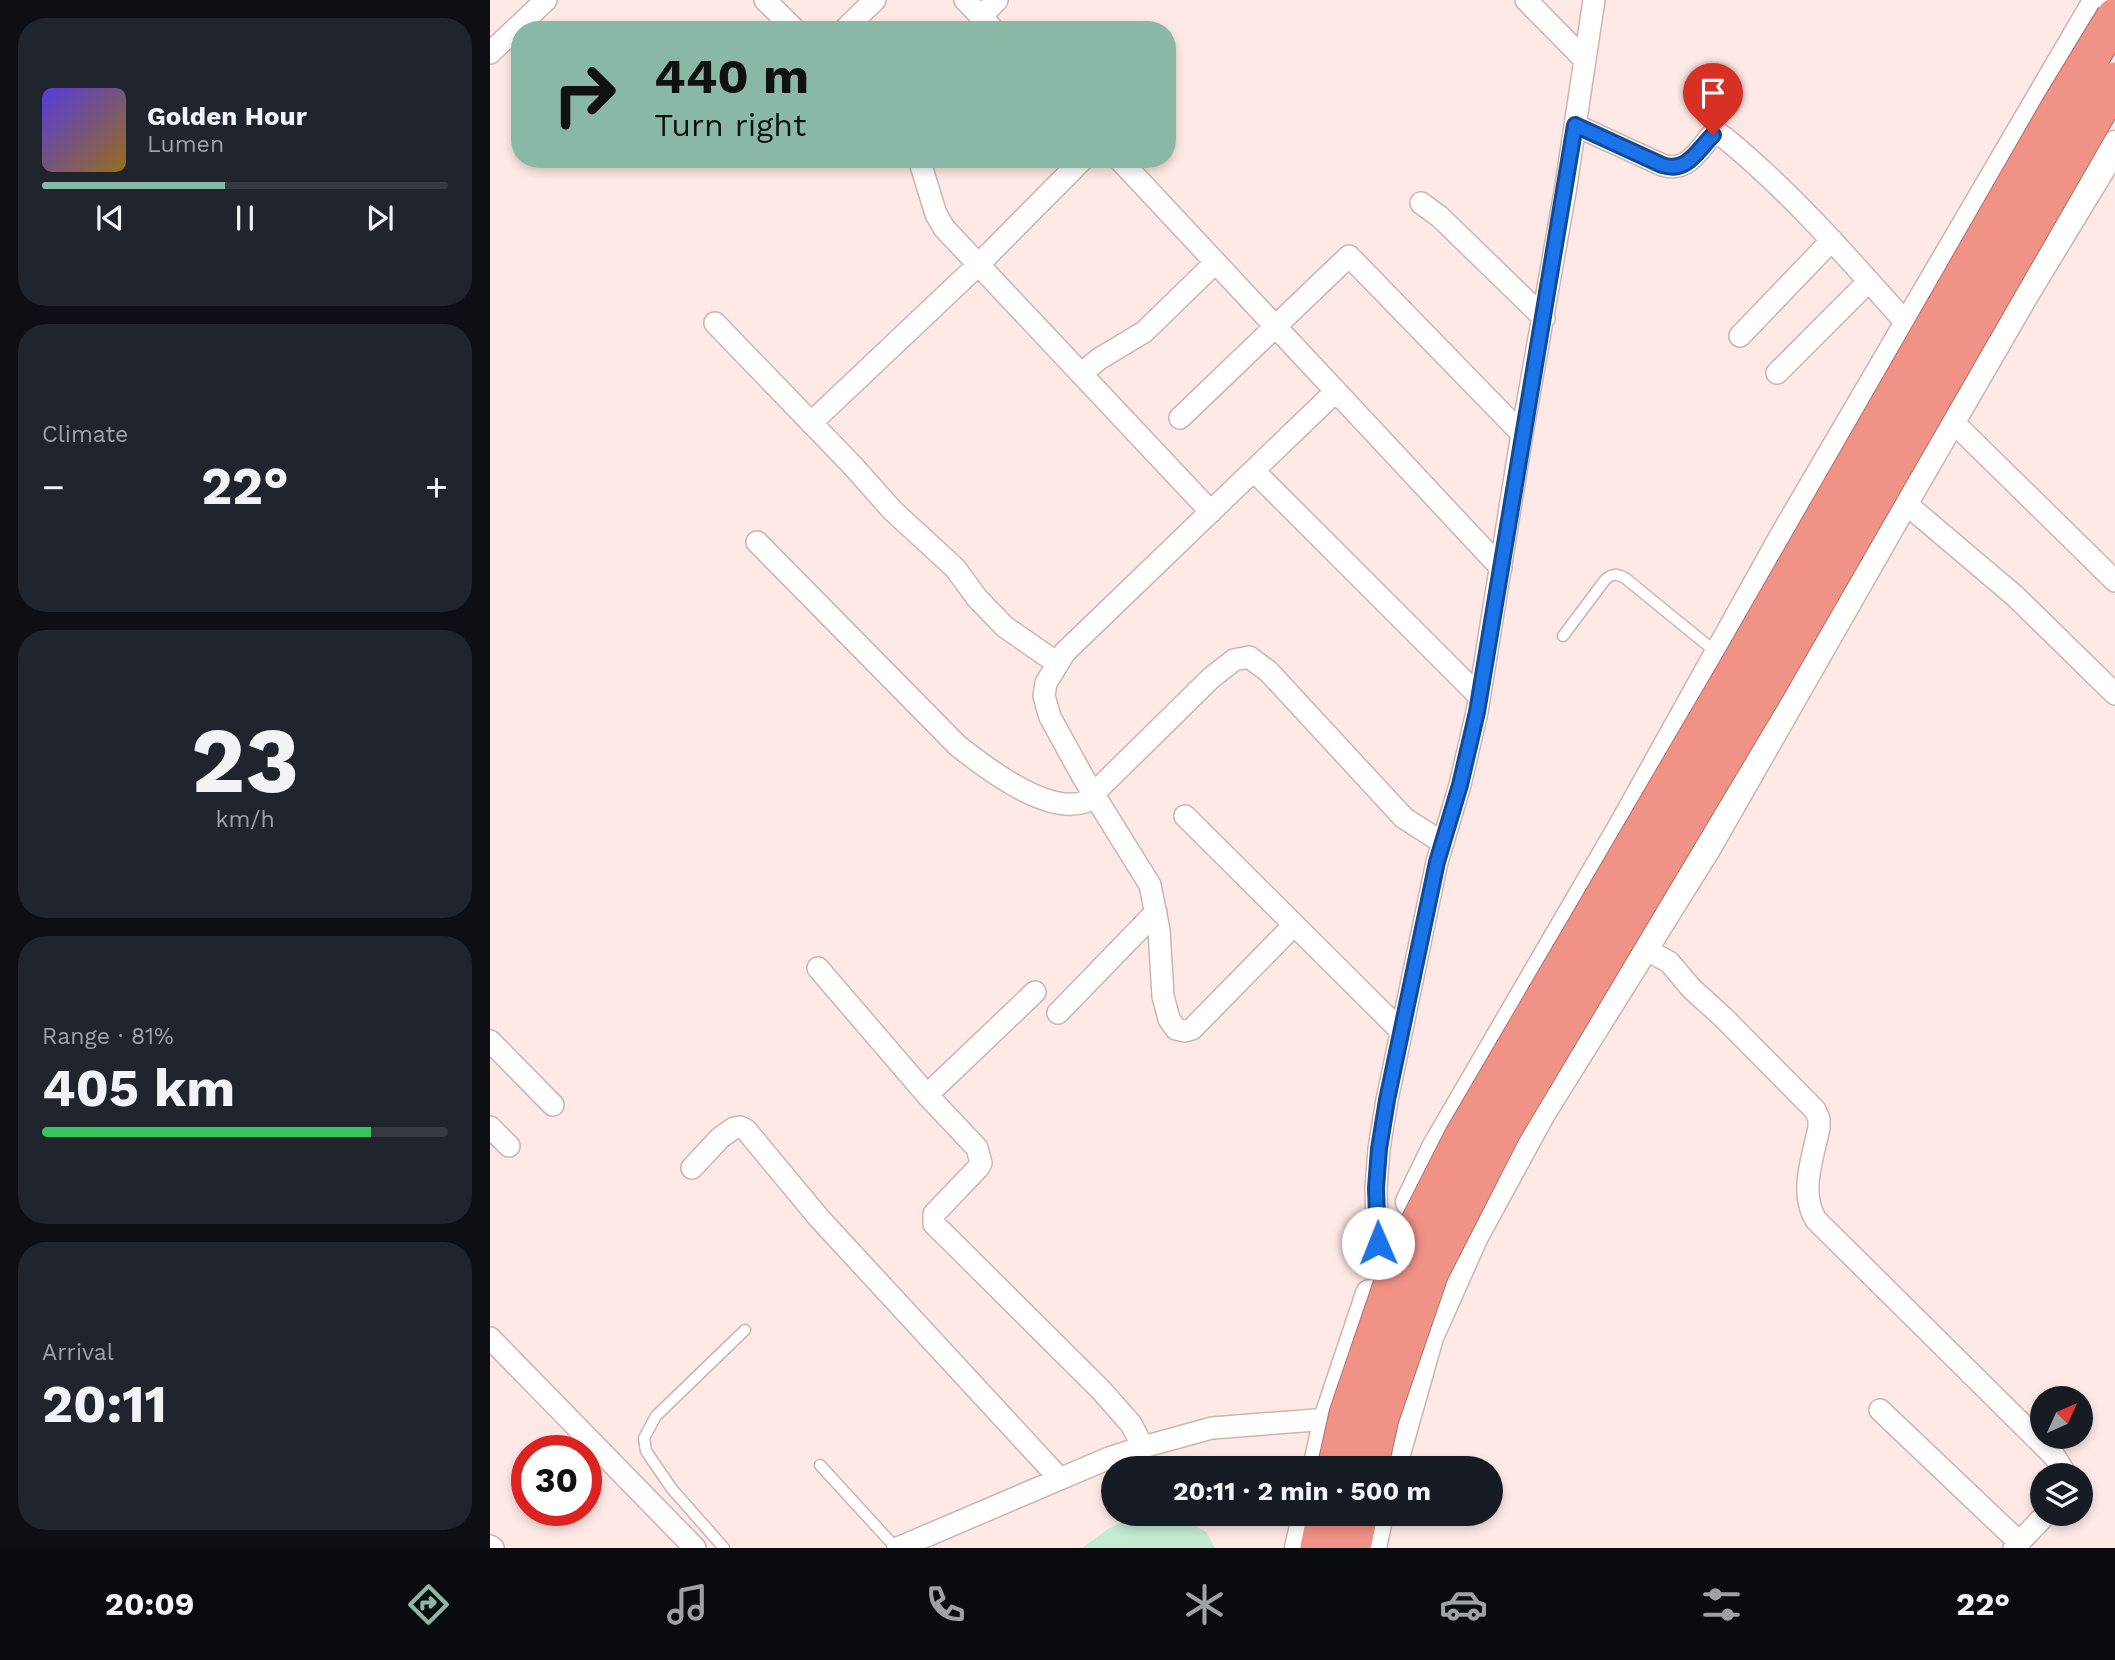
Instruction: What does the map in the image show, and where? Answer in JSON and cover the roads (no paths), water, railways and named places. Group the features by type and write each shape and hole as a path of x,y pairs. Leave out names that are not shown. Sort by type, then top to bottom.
{"highway":[{"path":"1339,1456 1348,1414 1401,1259 1463,1137 1736,671 2059,109 2115,17"},
{"path":"1372,1456 1380,1418 1430,1272 1503,1129 1771,679 2115,81"},
{"path":"1319,1548 1324,1526"},
{"path":"1352,1548 1357,1526"}],"main road":[{"path":"1320,1456 1328,1419 1378,1270 1436,1148 1622,828 1908,324 2098,0"},
{"path":"1395,1456 1429,1337 1474,1236 1541,1113 1707,847 2024,295 2115,145"},
{"path":"1299,1548 1304,1526"},
{"path":"1372,1548 1377,1526"}],"street":[{"path":"765,0 786,21"},
{"path":"853,21 875,0"},
{"path":"965,0 985,21"},
{"path":"988,21 998,0"},
{"path":"1526,0 1584,60"},
{"path":"1378,1270 1376,1188 1379,1149 1401,1031 1479,696 1544,318 1594,0"},
{"path":"519,21 537,3"},
{"path":"492,47 511,28"},
{"path":"1575,125 1662,165 1676,168 1684,165 1713,135 1719,134 1759,166 1832,240 1908,324"},
{"path":"922,168 936,214 944,228 1211,512"},
{"path":"811,423 979,264 1074,168"},
{"path":"1127,168 1501,568"},
{"path":"1422,203 1440,217 1544,318"},
{"path":"1740,336 1832,240"},
{"path":"1180,418 1349,256 1522,434"},
{"path":"1081,374 1099,359 1144,332 1215,263"},
{"path":"1777,373 1869,281"},
{"path":"715,323 892,511 956,568 1004,627 1057,663"},
{"path":"1294,925 1192,1029 1176,1029 1169,1019 1163,996 1156,912 1150,885 1093,794 1050,717 1044,696 1046,683 1065,652 1335,392"},
{"path":"1952,421 2115,582"},
{"path":"1254,471 1479,696"},
{"path":"1904,502 2015,596 2115,694"},
{"path":"757,542 958,746 990,772 1056,803 1075,805 1085,802 1211,678 1234,660 1249,657 1268,671 1404,817 1443,843"},
{"path":"1185,816 1401,1031"},
{"path":"1058,1013 1156,912"},
{"path":"1643,948 1670,962 1692,989 1815,1110 1819,1128 1807,1194 1810,1211 1816,1220 2059,1463"},
{"path":"818,968 976,1149 981,1163 938,1208 934,1214 934,1224 1101,1390 1131,1424 1143,1447"},
{"path":"927,1095 1035,992"},
{"path":"490,1041 553,1105"},
{"path":"490,1127 509,1146"},
{"path":"692,1168 728,1132 740,1127 746,1130 828,1228 1060,1479"},
{"path":"490,1338 695,1548"},
{"path":"1880,1410 2017,1545 2035,1526"},
{"path":"897,1548 924,1543 1109,1458 1212,1428 1328,1419 1404,1426"}],"lane":[{"path":"1563,636 1605,580 1618,575 1719,654"},
{"path":"724,1548 672,1489 646,1451 644,1438 656,1416 745,1330"},
{"path":"820,1465 897,1548"}]}
